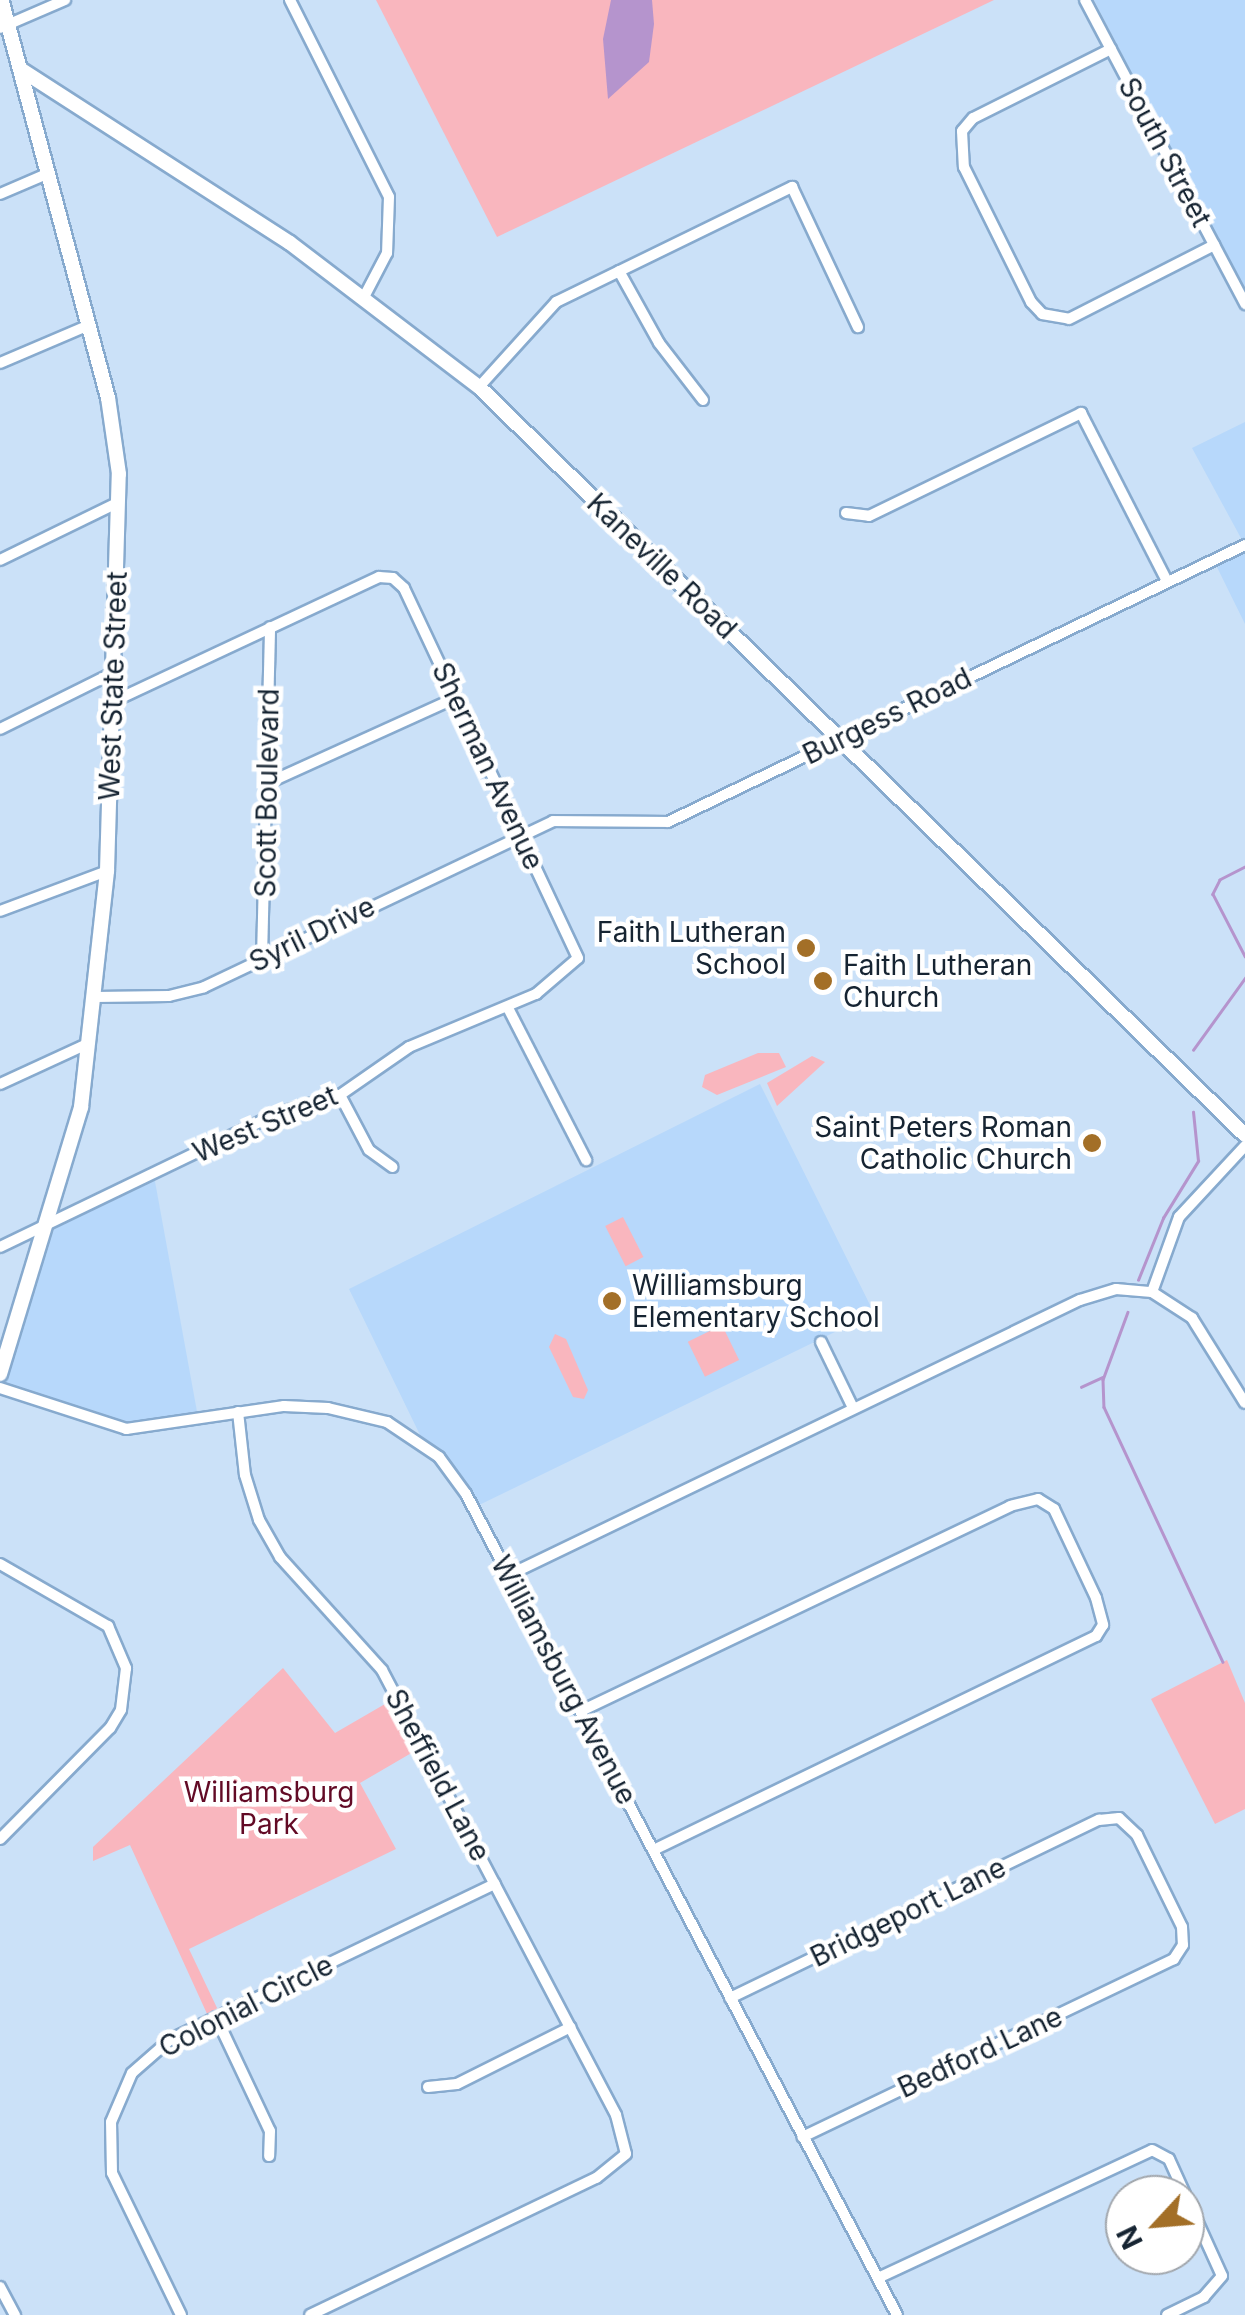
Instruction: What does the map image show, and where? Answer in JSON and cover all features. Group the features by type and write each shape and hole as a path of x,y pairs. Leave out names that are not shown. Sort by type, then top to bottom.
{"main road":[{"name":"West State Street","path":"0,1374 78,1122 90,1043 107,871 118,502 116,439 49,173 4,27 1,0"},
{"name":"Kaneville Road","path":"20,69 365,295 479,388 1245,1136"}],"street":[{"path":"4,27 64,0"},
{"path":"290,0 390,198 388,253 365,295"},
{"name":"South Street","path":"1085,0 1245,304"},
{"path":"1111,49 973,118 962,132 964,167 1031,302 1042,314 1069,319 1214,244"},
{"path":"0,194 49,173"},
{"path":"479,388 556,302 792,187 858,326"},
{"path":"619,271 668,357 703,400"},
{"path":"0,363 89,325"},
{"path":"846,513 870,516 1078,414 1167,581"},
{"path":"0,560 118,502"},
{"name":"Burgess Road","path":"520,834 568,818 642,827 668,822 1245,545"},
{"name":"Sherman Avenue","path":"270,627 379,577 392,578 404,588 578,958"},
{"path":"112,702 270,627"},
{"name":"Scott Boulevard","path":"262,958 270,627"},
{"path":"0,729 113,673"},
{"path":"268,783 455,698"},
{"name":"Syril Drive","path":"95,997 186,994 520,834"},
{"path":"0,911 107,871"},
{"name":"West Street","path":"0,1247 278,1113 340,1095 409,1047 509,1010 567,974 578,958"},
{"path":"509,1010 586,1160"},
{"path":"0,1084 90,1043"},
{"path":"340,1095 369,1150 392,1167"},
{"path":"1152,1292 1179,1217 1245,1146"},
{"path":"509,1575 1080,1300 1116,1289 1152,1292 1195,1322 1245,1403"},
{"path":"820,1342 853,1408"},
{"name":"Williamsburg Avenue","path":"0,1388 110,1427 158,1428 238,1412 328,1408 416,1437 450,1470 581,1711 897,2315"},
{"name":"Sheffield Lane","path":"238,1412 245,1475 259,1520 280,1556 382,1670 619,2122 626,2154 596,2178 314,2314"},
{"path":"581,1711 1010,1506 1038,1499 1054,1509 1102,1614 1102,1625 1086,1642 653,1850"},
{"path":"0,1564 108,1626 126,1668 121,1710 110,1728 0,1839"},
{"name":"Bridgeport Lane","path":"730,1998 1086,1826 1119,1818 1137,1834 1184,1936 1181,1951 1158,1968"},
{"name":"Colonial Circle","path":"182,2315 119,2195 109,2156 110,2122 122,2089 144,2060 216,2017 495,1884"},
{"name":"Bedford Lane","path":"802,2137 1158,1968"},
{"path":"216,2017 270,2131 269,2156"},
{"path":"428,2087 458,2084 571,2027"},
{"path":"878,2278 1140,2151 1169,2160 1220,2263 1217,2287 1204,2298 1167,2315"},
{"path":"0,2287 15,2315"}],"shaded area":[{"path":"611,0 652,0 654,24 649,62 608,99 603,39"},
{"path":"1094,0 1245,0 1245,293"},
{"path":"1245,422 1245,624 1211,555 1242,540 1192,448"},
{"name":"Williamsburg Elementary School","path":"760,1084 874,1313 475,1507 448,1462 421,1437 349,1289"},
{"path":"154,1176 198,1417 158,1425 108,1423 0,1385 52,1226"}],"green space":[{"path":"376,0 994,0 497,237"},
{"path":"758,1053 779,1053 786,1067 717,1095 702,1087 705,1075"},
{"path":"812,1056 825,1062 777,1106 767,1083"},
{"path":"623,1217 643,1257 626,1266 605,1226"},
{"path":"722,1325 739,1360 705,1377 688,1342"},
{"path":"555,1334 566,1339 588,1390 584,1399 573,1397 549,1347"},
{"path":"1227,1660 1245,1703 1245,1809 1215,1824 1151,1699"},
{"name":"Williamsburg Park","path":"283,1668 335,1733 385,1704 420,1748 360,1783 396,1849 189,1949 218,2010 208,2016 130,1845 93,1861 93,1847"}],"waterway":[{"path":"1245,867 1220,880 1213,894 1245,956"},
{"path":"1193,1050 1245,978"},
{"path":"1138,1280 1163,1218 1198,1161 1193,1112"},
{"path":"1128,1312 1103,1380 1104,1407 1223,1662"},
{"path":"1081,1387 1102,1377"}],"place":[{"name":"Faith Lutheran School","path":"806,948"},
{"name":"Faith Lutheran Church","path":"823,981"},
{"name":"Saint Peters Roman Catholic Church","path":"1092,1143"},
{"name":"Williamsburg Elementary School","path":"612,1301"}]}
